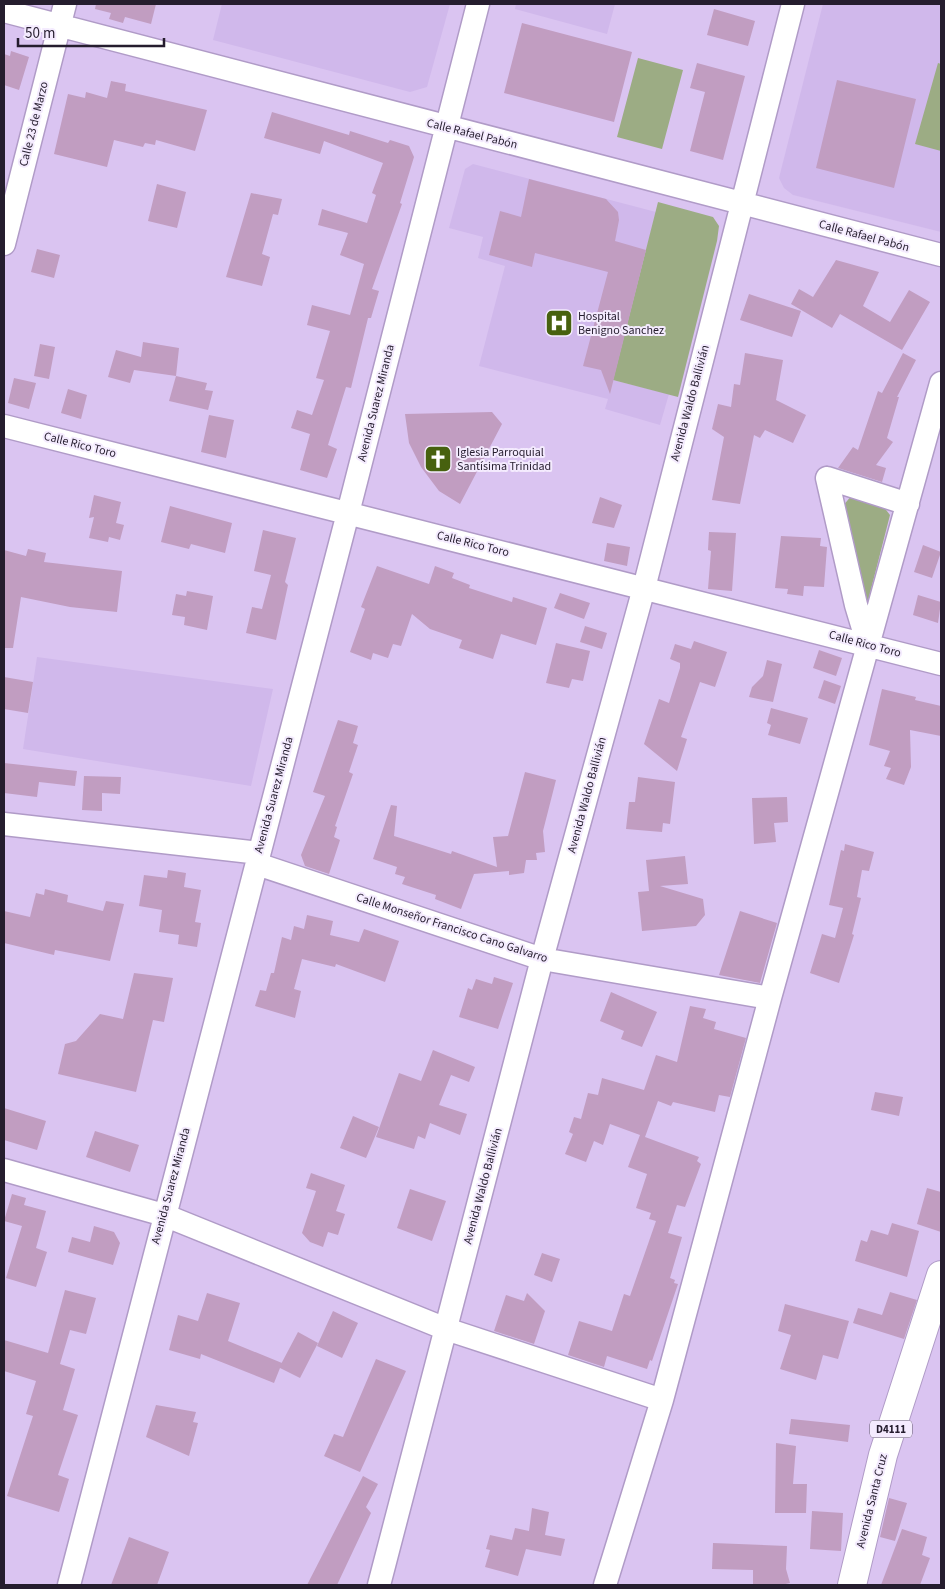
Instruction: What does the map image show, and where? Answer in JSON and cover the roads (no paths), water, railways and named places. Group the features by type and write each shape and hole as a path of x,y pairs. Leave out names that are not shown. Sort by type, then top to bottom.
{"main road":[{"name":"Avenida Santa Cruz","path":"852,1585 883,1454 941,1275"}],"street":[{"name":"Calle 23 de Marzo","path":"4,244 65,4"},
{"name":"Avenida Suarez Miranda","path":"69,1585 348,513 478,4"},
{"name":"Avenida Waldo Ballivián","path":"379,1585 542,959 644,588 683,428 743,204 793,4"},
{"name":"Calle Rafael Pabón","path":"4,12 941,255"},
{"path":"606,1585 662,1400 770,998 941,383"},
{"name":"Calle Rico Toro","path":"4,426 941,664"},
{"path":"868,644 856,606 828,478 908,504"},
{"name":"Calle Monseñor Francisco Cano Galvarro","path":"4,824 258,859 542,959 770,998"},
{"path":"4,1170 164,1215 446,1329 662,1400"}],"place":[{"name":"Hospital Benigno Sanchez","path":"559,323"},
{"name":"Iglesia Parroquial Santísima Trinidad","path":"438,459"}]}
